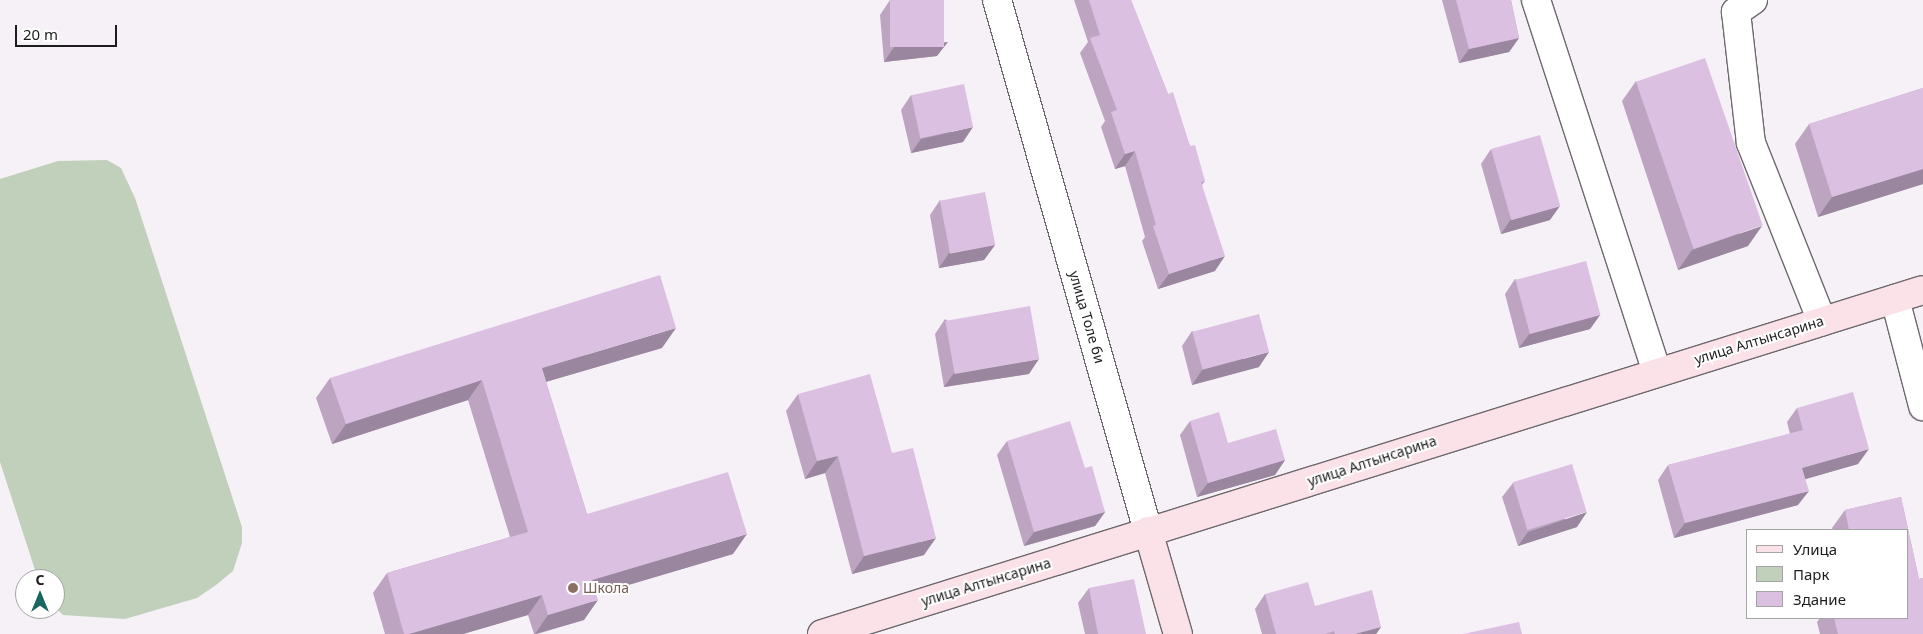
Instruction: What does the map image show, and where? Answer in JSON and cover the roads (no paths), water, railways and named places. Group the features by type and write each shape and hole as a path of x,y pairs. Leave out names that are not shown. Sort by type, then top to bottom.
{"street":[{"name":"улица Толе би","path":"996,0 1178,634"},
{"path":"1536,0 1657,372"},
{"path":"1753,0 1736,12 1751,144 1822,321"},
{"name":"улица Алтынсарина","path":"822,634 1923,290"},
{"path":"1895,299 1923,406"}],"place":[{"name":"Школа","path":"573,588"}]}
